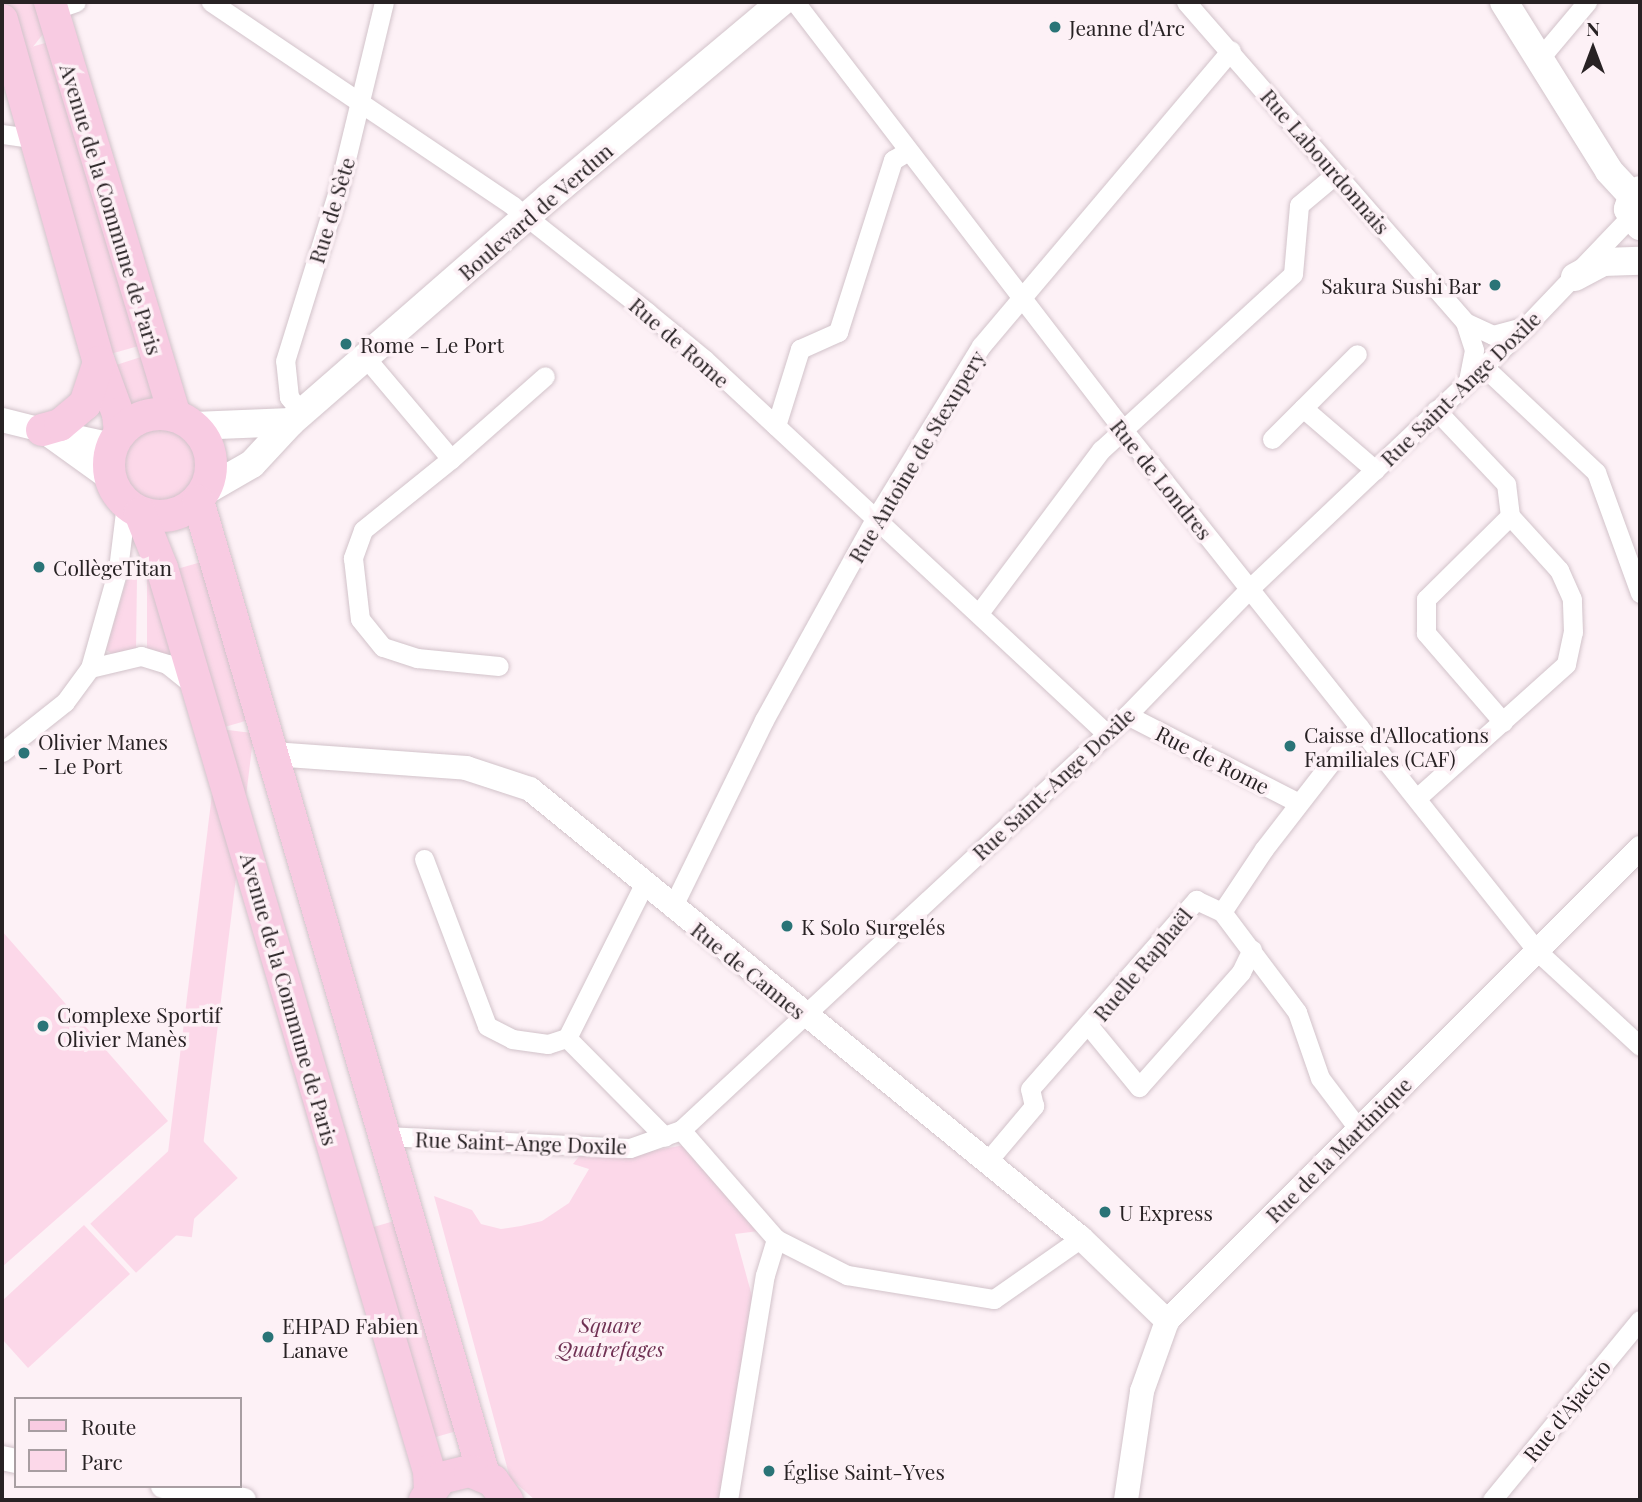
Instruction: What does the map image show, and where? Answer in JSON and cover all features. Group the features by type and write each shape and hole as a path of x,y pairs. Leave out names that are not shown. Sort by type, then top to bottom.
{"main road":[{"name":"Boulevard de Verdun","path":"201,496 252,464 297,418 528,216 782,2"},
{"path":"1504,2 1609,171 1636,207"},
{"name":"Avenue de la Commune de Paris","path":"60,4 184,421"},
{"path":"2,20 99,362 118,414 116,439 125,499 170,515 201,496"},
{"path":"1575,277 1603,262 1640,261"},
{"path":"42,430 60,425 85,404 99,362"},
{"path":"116,439 135,420 155,414 184,421 297,418"},
{"path":"184,421 211,457 201,496 273,754 484,1475 507,1500"},
{"name":"Avenue de la Commune de Paris","path":"125,499 162,568 429,1471 425,1496"},
{"path":"425,1496 455,1472 484,1475"}],"street":[{"name":"Rue de Rome","path":"211,2 528,216 704,359 1107,734"},
{"name":"Rue de Sète","path":"297,418 289,397 285,360 362,103 384,2"},
{"name":"Rue de Londres","path":"795,2 1124,431 1418,797 1536,951 1640,1046"},
{"name":"Rue Labourdonnais","path":"1186,2 1231,50 1465,322"},
{"path":"1539,59 1587,2"},
{"name":"Rue Antoine de Stexupery","path":"672,908 764,720 875,519 981,346 1024,300 1231,50"},
{"path":"2,134 36,139"},
{"path":"776,426 800,349 838,332 893,160 908,151"},
{"path":"979,613 1101,450 1293,274 1299,205 1336,174"},
{"name":"Rue Saint-Ange Doxile","path":"385,1136 630,1149 673,1133 806,1017 1127,715 1250,589 1526,326 1575,277 1586,259 1636,207"},
{"path":"1465,322 1493,335 1526,326"},
{"path":"1465,322 1474,350 1468,381"},
{"path":"1272,439 1357,354"},
{"path":"366,358 450,459"},
{"path":"1483,366 1596,472 1640,593"},
{"path":"499,666 417,658 383,647 360,619 353,558 363,530 545,376"},
{"path":"1303,408 1375,470"},
{"path":"1418,797 1566,664 1573,632 1572,599 1559,570 1510,516 1506,484 1436,410"},
{"path":"2,421 42,430 116,439"},
{"path":"2,752 65,702 90,668 118,569 125,499 42,430"},
{"path":"1503,722 1426,633 1426,599 1510,516"},
{"path":"90,668 141,656 167,664 197,688"},
{"name":"Rue de Rome","path":"1127,715 1299,803"},
{"name":"Ruelle Raphaël","path":"986,1163 1034,1106 1030,1089 1089,1026 1196,900 1222,912 1299,803 1359,726"},
{"name":"Rue de Cannes","path":"273,754 466,768 497,774 560,810 672,908 1081,1238 1167,1321"},
{"name":"Rue de la Martinique","path":"1126,1500 1142,1391 1167,1321 1357,1127 1640,848"},
{"path":"424,859 487,1026 512,1039 548,1044 567,1038 644,884"},
{"path":"1222,912 1252,948 1297,1012 1320,1078 1357,1127"},
{"path":"1089,1026 1139,1087 1241,972 1252,948"},
{"path":"567,1038 673,1133 776,1239 847,1275 994,1299 1081,1238"},
{"path":"728,1500 765,1275 776,1239"},
{"name":"Rue d'Ajaccio","path":"1492,1500 1640,1320"},
{"path":"175,1488 244,1500"}],"green space":[{"path":"4,2 39,2 47,29 21,62"},
{"path":"52,41 139,346 97,358 10,53"},
{"path":"144,356 155,392 147,405 126,412 113,366"},
{"path":"161,425 177,429 190,437 198,450 202,466 198,482 190,495 177,503 161,507 145,503 132,495 124,482 120,466 124,450 132,437 145,429"},
{"path":"205,561 250,720 218,729 172,570"},
{"path":"156,574 180,659 147,650 147,576"},
{"path":"128,575 137,578 136,650 114,655 106,650"},
{"path":"220,729 254,733 192,1237 158,1233"},
{"name":"Complexe Sportif Olivier Manès","path":"2,931 168,1121 2,1267"},
{"path":"192,1129 238,1178 136,1273 90,1224"},
{"name":"Square Quatrefages","path":"684,1145 759,1231 735,1234 752,1296 721,1500 535,1500 510,1478 434,1196 472,1210 481,1224 501,1229 521,1226 542,1221 569,1203 589,1169 573,1164 581,1154 630,1155"},
{"path":"398,1220 458,1431 426,1440 365,1229"},
{"path":"84,1225 130,1274 28,1368 2,1339 2,1301"}],"place":[{"name":"Jeanne d'Arc","path":"1055,27"},
{"name":"Sakura Sushi Bar","path":"1495,285"},
{"name":"Rome - Le Port","path":"346,344"},
{"name":"CollègeTitan","path":"39,567"},
{"name":"Caisse d'Allocations Familiales (CAF)","path":"1290,746"},
{"name":"Olivier Manes - Le Port","path":"24,753"},
{"name":"K Solo Surgelés","path":"787,926"},
{"name":"Complexe Sportif Olivier Manès","path":"43,1026"},
{"name":"U Express","path":"1105,1212"},
{"name":"EHPAD Fabien Lanave","path":"268,1337"},
{"name":"Église Saint-Yves","path":"769,1471"}]}
